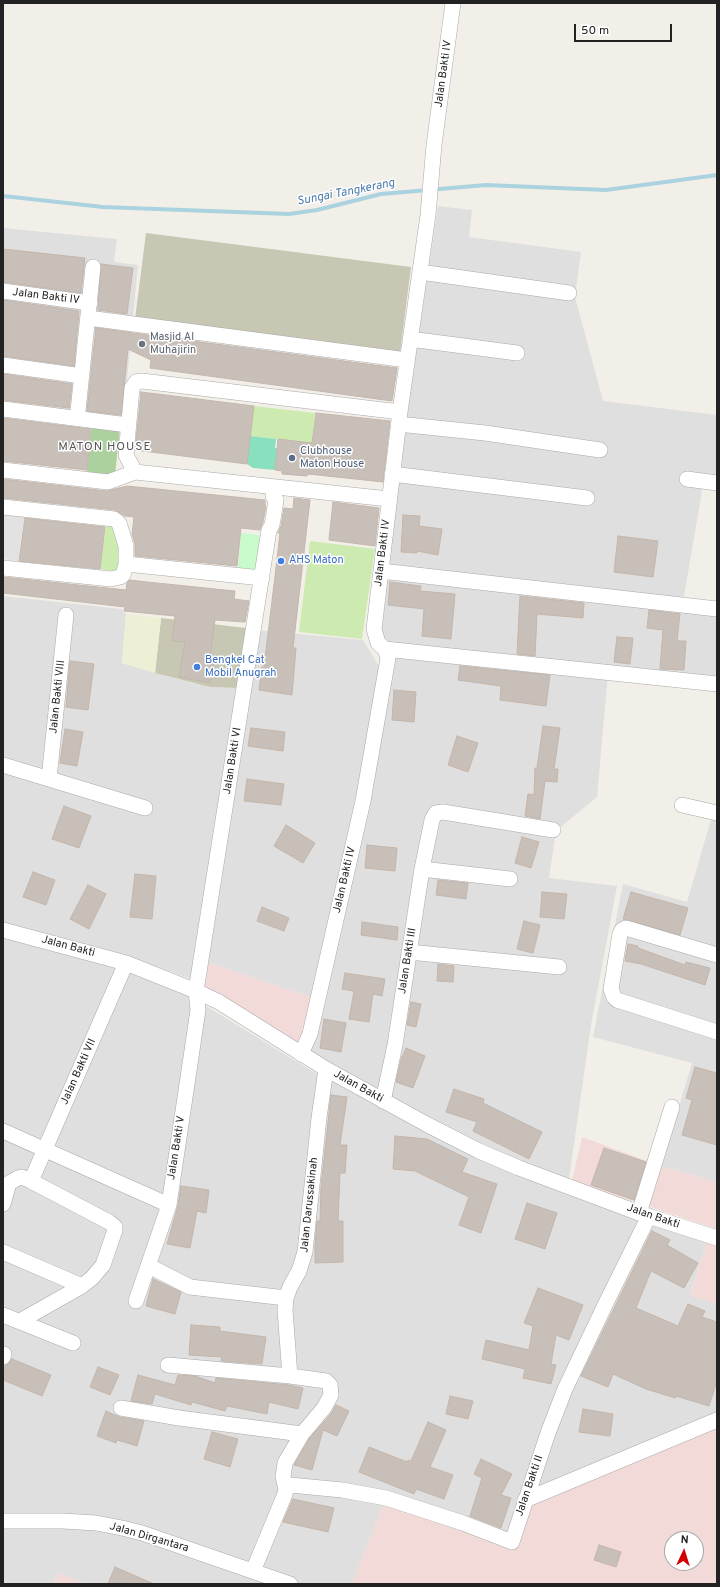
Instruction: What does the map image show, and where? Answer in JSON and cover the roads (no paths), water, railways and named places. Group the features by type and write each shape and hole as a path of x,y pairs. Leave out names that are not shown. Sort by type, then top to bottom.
{"street":[{"name":"Jalan Bakti IV","path":"301,1054 310,1034 363,800 388,658 385,649 378,643 374,628 399,418 428,215 434,145 453,3"},
{"name":"Jalan Bakti IV","path":"78,411 93,267"},
{"path":"420,272 569,293"},
{"name":"Jalan Bakti IV","path":"3,292 90,302"},
{"name":"Jalan Bakti IV","path":"88,318 407,360"},
{"path":"410,340 517,353"},
{"path":"3,365 82,376"},
{"path":"135,472 126,455 128,425 132,388 136,382 142,381 399,418 485,433 600,450"},
{"path":"3,409 128,425"},
{"path":"3,470 108,482 135,472 273,491 389,499"},
{"path":"392,474 587,498"},
{"path":"687,479 717,483"},
{"name":"Jalan Bakti VI","path":"196,991 262,578 269,530 266,525 267,512 269,500 273,491"},
{"path":"3,507 114,520 119,523 126,546 126,564 123,575 120,578 106,580 3,568"},
{"path":"126,564 262,578"},
{"path":"381,571 717,609"},
{"name":"Jalan Bakti VIII","path":"49,779 66,615"},
{"path":"385,649 717,684"},
{"path":"3,765 145,808"},
{"path":"682,805 717,812"},
{"name":"Jalan Bakti III","path":"383,1101 395,1045 422,869 432,820 436,813 443,812 553,830"},
{"path":"422,869 510,879"},
{"path":"717,955 626,928 622,930 620,934 610,989 614,997 618,1000 717,1032"},
{"name":"Jalan Bakti","path":"3,930 126,963 196,991 219,1002 326,1069 383,1101 479,1151 519,1168 644,1215 717,1238"},
{"path":"409,952 559,967"},
{"name":"Jalan Bakti VII","path":"31,1181 126,963"},
{"name":"Jalan Bakti V","path":"136,1301 169,1205 198,1010 196,991"},
{"name":"Jalan Darussakinah","path":"290,1376 285,1310 286,1298 306,1252 319,1118 326,1069"},
{"name":"Jalan Bakti II","path":"286,1489 290,1485 365,1493 386,1498 463,1523 512,1542 565,1389 606,1303 644,1215 672,1107"},
{"path":"3,1131 169,1205"},
{"path":"3,1204 7,1186 12,1180 22,1177 109,1222 115,1228 114,1236 103,1264 98,1272 82,1286 20,1321"},
{"path":"3,1252 82,1286"},
{"path":"149,1266 190,1287 286,1298"},
{"path":"3,1315 72,1343"},
{"path":"168,1365 322,1380 328,1383 331,1388 331,1395 324,1408 302,1434 286,1463 283,1477 286,1489 253,1571"},
{"path":"121,1408 179,1418 302,1434"},
{"path":"526,1500 717,1420"},
{"name":"Jalan Dirgantara","path":"3,1521 63,1521 96,1523 122,1528 142,1533 290,1584"}],"waterway":[{"name":"Sungai Tangkerang","path":"3,196 103,207 289,214 317,210 381,194 486,185 606,190 717,175"}],"place":[{"name":"Masjid Al Muhajirin","path":"142,344"},
{"name":"Clubhouse Maton House","path":"292,458"},
{"name":"AHS Maton","path":"281,561"},
{"name":"Bengkel Cat Mobil Anugrah","path":"197,667"}],"district":[{"name":"MATON HOUSE","path":"105,448"}]}
